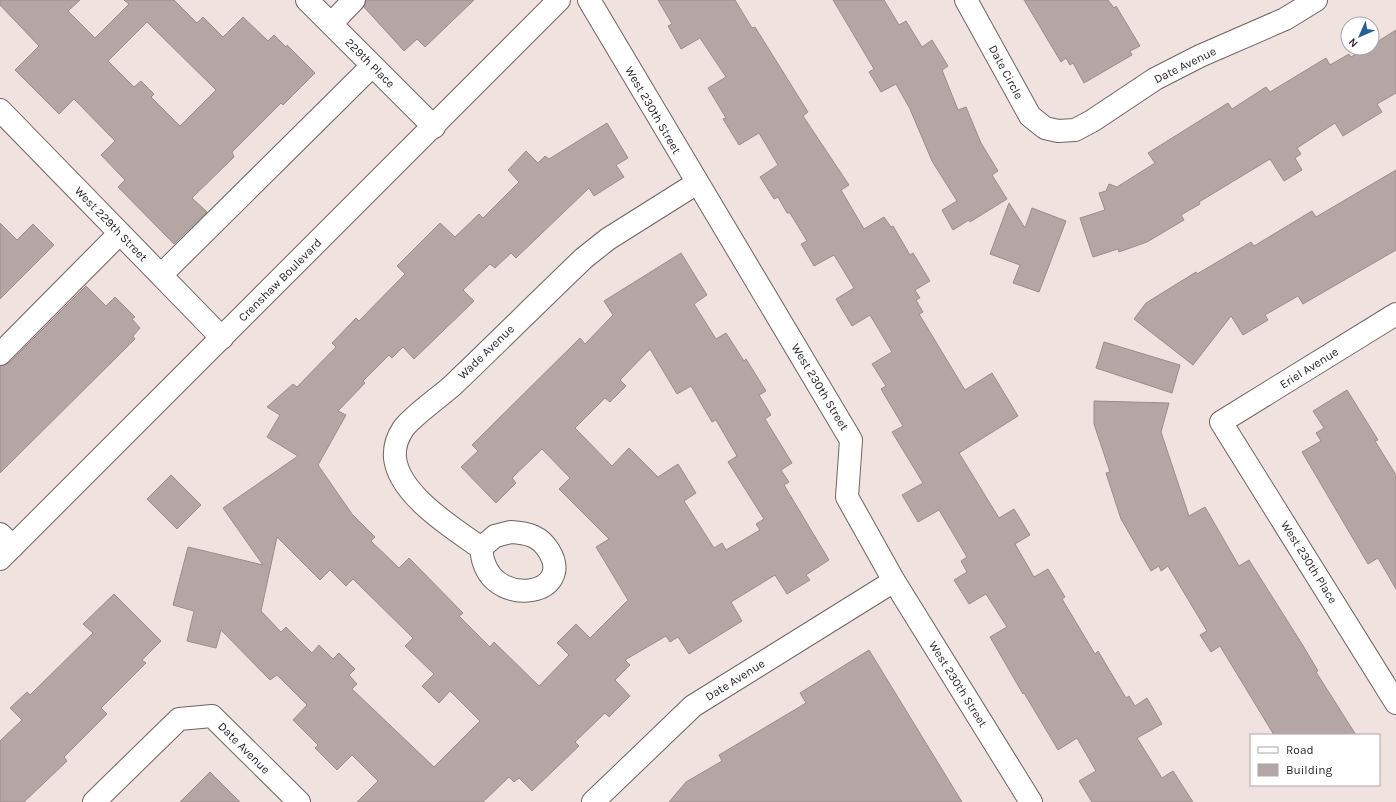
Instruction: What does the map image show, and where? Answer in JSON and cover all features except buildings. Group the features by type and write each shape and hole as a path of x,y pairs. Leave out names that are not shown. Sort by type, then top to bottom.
{"street":[{"name":"229th Place","path":"307,0 434,127"},
{"path":"331,24 354,0"},
{"name":"Crenshaw Boulevard","path":"4,546 222,338 559,0"},
{"name":"West 230th Street","path":"589,0 851,440 847,497 894,581 1031,802"},
{"name":"Date Circle","path":"966,0 1030,116 1045,128 1058,131"},
{"name":"Date Avenue","path":"1058,131 1075,130 1092,121 1155,79 1200,56 1285,19 1316,0"},
{"path":"161,275 372,66"},
{"name":"West 229th Street","path":"0,110 222,338"},
{"name":"Wade Avenue","path":"481,548 431,511 413,493 401,476 395,458 396,442 403,428 448,389 584,258 608,238 697,183"},
{"path":"0,354 120,233"},
{"name":"Eriel Avenue","path":"1221,422 1396,314"},
{"name":"West 230th Place","path":"1221,422 1396,703"},
{"name":"Date Avenue","path":"593,802 693,706 894,581"},
{"name":"Date Avenue","path":"94,802 179,719 212,716 299,802"}]}
